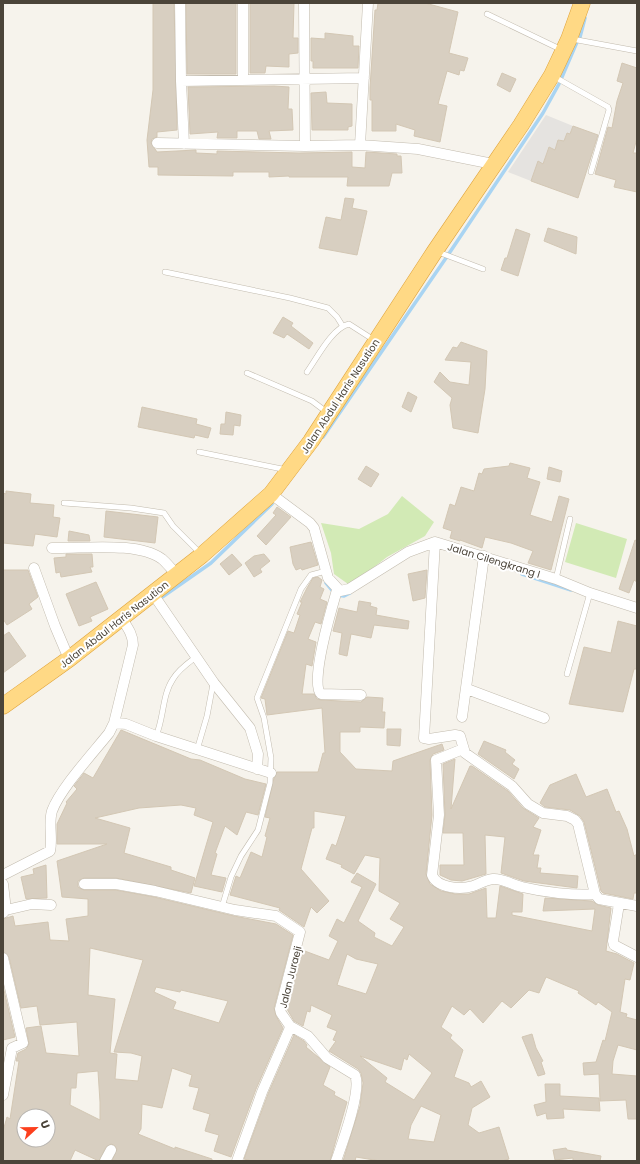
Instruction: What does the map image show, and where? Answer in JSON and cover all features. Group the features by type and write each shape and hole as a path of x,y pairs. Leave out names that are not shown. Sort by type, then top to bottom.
{"highway":[{"name":"Jalan Abdul Haris Nasution","path":"3,706 122,619 202,555 271,494 290,470 329,414 435,251 521,125 552,75 573,28"}],"street":[{"path":"180,3 181,81 184,144"},
{"path":"243,3 243,80"},
{"path":"304,3 305,146"},
{"path":"360,145 368,3"},
{"path":"181,81 364,78"},
{"path":"156,143 305,146 360,145 418,149 493,164"},
{"path":"271,494 310,523 314,528 328,578 337,590 316,674 318,691 320,694 361,695"},
{"path":"435,542 424,736 429,740 456,735 460,736 463,749 470,758 512,786 528,804 543,813 567,816 575,820 578,824 595,894 599,899 619,904 637,906"},
{"name":"Jalan Cilengkrang I","path":"337,590 340,591 350,589 408,552 435,542 556,579 590,593 637,608"},
{"path":"52,548 108,548 146,552 161,559 177,575"},
{"path":"462,717 484,556"},
{"path":"34,568 55,626 69,659"},
{"path":"153,594 214,683 250,728 258,754 258,769"},
{"path":"3,875 50,851 52,838 51,820 55,805 109,734 114,723 133,645 133,639 129,629 122,619"},
{"path":"467,689 544,718"},
{"path":"114,723 126,724 197,750 271,773"},
{"path":"463,749 436,760 439,815 432,875 433,880 442,886 471,887 480,882 494,879 521,887 584,895 595,894"},
{"path":"3,884 5,911 32,904 51,905"},
{"name":"Jalan Juraeji","path":"84,884 116,884 222,907 276,916 300,932 280,1009 290,1026"},
{"path":"619,904 612,941 614,945 637,957"},
{"path":"3,958 23,1039 21,1044 12,1048 3,1095"},
{"path":"237,1161 262,1092 290,1026 308,1036 327,1058 337,1066 354,1075 356,1078 354,1102 336,1161"},
{"path":"105,1161 111,1150"}],"lane":[{"path":"487,14 573,28 637,51"},
{"path":"552,75 608,107 609,110 591,172"},
{"path":"435,251 484,269"},
{"path":"165,272 290,298 328,308 337,317 342,325"},
{"path":"307,372 334,333 342,325 349,324 376,342"},
{"path":"247,373 312,401 329,414"},
{"path":"200,452 290,470"},
{"path":"64,503 131,508 164,513 173,526 202,555"},
{"path":"556,579 570,519"},
{"path":"222,907 231,877 241,856 258,830 271,773 271,758 264,718 257,698 301,589 311,574 326,571"},
{"path":"567,674 590,593"},
{"path":"156,736 161,725 167,690 173,678 196,657"},
{"path":"197,750 207,716 214,683"}],"green space":[{"path":"402,496 434,522 425,536 387,557 369,571 348,584 334,574 331,553 321,523 359,529 388,514"},
{"path":"576,523 627,539 616,578 565,562"}],"shaded area":[{"path":"546,115 573,126 570,134 567,133 564,141 558,140 555,150 549,147 543,164 538,162 531,181 508,172"}],"building":[{"path":"153,3 174,3 177,130 157,132 157,137 152,139 151,143 157,152 196,150 196,153 217,154 217,151 299,153 352,152 352,167 365,168 366,152 397,154 397,156 401,156 402,173 392,173 389,186 347,186 348,177 269,177 269,172 233,172 233,176 158,175 158,167 149,167 147,140 153,90"},
{"path":"186,3 236,3 236,74 187,74"},
{"path":"250,3 294,3 293,38 298,38 298,53 289,54 289,67 266,66 265,73 250,73"},
{"path":"378,3 425,3 458,12 449,53 468,58 464,71 460,70 459,75 447,71 438,104 447,106 440,142 414,136 415,130 396,124 396,131 372,131 372,100 370,100 370,88 375,10 377,10"},
{"path":"325,33 353,36 353,46 359,46 358,68 313,68 313,61 311,61 311,38 325,39"},
{"path":"622,63 637,68 637,138 633,153 637,153 637,192 614,187 616,180 595,174 608,127 612,128 617,101 623,83 617,81"},
{"path":"502,73 516,79 510,92 497,85"},
{"path":"188,87 289,87 288,109 292,109 293,130 269,131 271,139 259,139 257,131 237,131 237,138 217,138 218,132 190,134"},
{"path":"326,92 327,103 352,104 352,126 348,127 348,130 312,130 311,93"},
{"path":"573,126 598,135 578,198 531,181 538,161 543,164 549,147 555,150 558,140 564,141 567,133 570,134"},
{"path":"345,198 354,199 352,208 367,211 357,255 319,248 326,217 341,220"},
{"path":"548,228 577,237 576,254 544,241"},
{"path":"516,229 530,234 518,276 501,270 505,258 507,258"},
{"path":"283,317 293,323 291,326 313,343 309,349 287,334 284,338 273,333"},
{"path":"461,342 487,351 485,389 478,433 453,428 450,405 452,398 434,382 440,372 450,382 469,385 471,362 445,360 453,347 457,348"},
{"path":"408,392 417,397 411,412 402,407"},
{"path":"142,407 197,419 196,424 211,428 208,438 195,435 194,438 138,427"},
{"path":"226,412 241,415 240,426 234,425 233,435 220,434 221,424 225,424"},
{"path":"510,463 530,468 527,478 540,482 530,515 552,522 559,496 569,499 551,570 528,563 533,551 511,543 485,537 482,548 450,538 452,531 443,528 450,504 455,506 461,487 474,491 479,473 482,474 484,469 509,466"},
{"path":"366,466 379,474 371,487 358,479"},
{"path":"549,467 562,471 560,482 547,479"},
{"path":"6,491 31,494 30,503 54,505 53,517 60,518 57,537 35,534 33,546 3,543 3,493 6,494"},
{"path":"277,507 291,517 266,545 257,536 276,515 273,513"},
{"path":"106,511 158,517 155,543 104,537"},
{"path":"69,531 89,535 90,541 68,541"},
{"path":"635,540 637,541 637,582 634,580 629,593 619,589"},
{"path":"311,542 318,565 302,570 301,568 296,570 293,564 290,547"},
{"path":"66,554 92,554 93,567 90,567 92,572 61,577 60,572 56,573 54,558 66,557"},
{"path":"232,554 242,565 229,575 220,564"},
{"path":"264,554 270,561 260,569 262,572 254,577 245,563 254,556"},
{"path":"3,570 28,570 38,597 29,604 32,609 7,625 3,619"},
{"path":"427,570 425,598 413,601 408,574"},
{"path":"318,577 322,580 320,587 324,589 320,599 327,602 321,624 315,622 308,639 316,642 312,666 306,664 302,694 314,694 317,699 321,700 361,702 367,697 383,698 382,712 385,712 384,728 360,727 360,732 340,732 340,752 356,769 392,771 393,761 442,744 444,750 433,754 430,760 432,815 426,874 430,884 441,891 455,894 469,894 486,888 487,918 496,918 500,886 523,894 522,912 512,912 512,915 592,931 595,909 543,911 545,898 592,901 598,905 611,908 606,951 617,954 634,963 630,980 625,979 620,1012 627,1014 626,1017 637,1020 637,1050 618,1045 613,1061 612,1074 637,1076 637,1119 628,1119 626,1100 600,1101 599,1074 584,1075 583,1063 596,1062 603,1040 605,1041 612,1012 598,1002 596,1005 578,993 579,991 546,977 539,993 529,990 511,1008 502,1001 483,1023 470,1009 464,1015 452,1006 441,1027 452,1035 450,1038 463,1050 454,1077 469,1083 471,1087 481,1081 490,1097 472,1108 468,1125 479,1133 499,1127 509,1159 502,1161 380,1161 356,1157 355,1161 343,1161 360,1106 363,1083 361,1073 358,1069 329,1051 336,1041 333,1040 337,1031 327,1027 332,1015 311,1005 310,1012 307,1011 303,1026 294,1021 287,1009 302,950 329,960 338,941 329,936 337,919 344,923 362,887 351,882 357,873 376,884 358,921 375,933 374,937 392,946 404,927 390,919 400,903 379,891 380,858 365,855 354,874 341,867 342,865 326,859 332,844 336,846 346,816 314,811 314,828 312,828 301,869 329,901 317,913 311,907 304,927 279,910 280,908 230,895 236,876 240,878 251,852 262,857 267,837 265,836 270,818 265,817 274,778 277,772 318,772 323,753 325,753 322,708 267,715 265,699 261,698 288,631 294,633 300,615 297,614 302,602 300,602 313,578","holes":["347,954 356,959 378,964 366,994 337,985","409,1054 432,1073 414,1100 385,1082 387,1078 360,1056 401,1070 404,1058 407,1060","421,1106 441,1115 434,1142 408,1139 411,1125"]},
{"path":"96,582 108,609 90,617 92,621 79,626 66,594"},
{"path":"359,601 371,603 370,606 377,608 376,615 409,621 408,629 374,625 371,638 351,634 347,656 339,654 342,633 333,631 339,608 357,612"},
{"path":"618,621 637,626 637,669 634,669 623,712 569,704 584,647 611,653"},
{"path":"9,632 26,656 3,673 3,636"},
{"path":"387,729 401,729 400,746 387,745"},
{"path":"121,730 191,759 200,760 245,779 266,784 258,815 246,812 237,835 225,826 215,853 217,854 211,875 226,878 222,892 194,886 213,822 194,815 196,808 181,805 139,808 95,818 130,828 124,853 171,867 171,870 195,878 191,893 116,878 84,878 78,881 78,887 84,890 115,890 154,897 234,916 276,924 293,935 274,1008 276,1016 283,1028 256,1089 231,1157 214,1151 219,1135 205,1131 210,1114 193,1109 199,1088 189,1086 192,1075 172,1068 162,1108 142,1104 141,1129 138,1134 175,1149 175,1147 212,1159 212,1161 112,1161 117,1149 111,1144 106,1147 99,1161 75,1150 70,1161 3,1161 3,1131 7,1117 10,1119 19,1061 16,1061 18,1053 26,1049 29,1044 26,1028 41,1026 46,1053 79,1056 77,1022 40,1025 37,1006 21,1008 9,957 3,952 3,919 13,916 15,926 48,922 50,940 69,941 66,919 88,916 88,899 62,897 57,861 107,844 57,844 57,824 67,803 66,802 77,789 74,786 84,773 93,778","holes":["90,948 143,960 114,1052 131,1053 142,1056 138,1081 115,1079 117,1054 110,1053 115,999 88,995","156,987 180,992 181,990 228,1001 219,1023 173,1009 176,1002 154,992","98,1071 100,1102 100,1120 70,1105 71,1088 76,1088 77,1073"]},
{"path":"484,741 506,750 505,752 515,760 512,764 519,769 514,779 478,754"},
{"path":"455,759 451,809 470,766 472,766 508,791 523,808 539,818 533,827 541,830 533,855 539,855 537,868 541,868 540,873 578,876 577,888 524,881 501,873 505,837 485,835 486,874 462,881 451,880 440,875 440,865 464,865 463,833 443,833 445,815 443,764"},
{"path":"576,774 586,797 607,789 616,812 619,811 627,829 634,856 637,854 637,893 634,893 633,899 603,893 601,891 584,822 580,816 570,810 545,807 540,803 550,785"},
{"path":"46,865 47,898 26,899 21,877 34,874 33,869"},
{"path":"3,986 15,1037 3,1040"},
{"path":"532,1034 536,1048 543,1061 541,1062 545,1074 538,1076 522,1037"},
{"path":"294,1035 304,1041 307,1045 306,1047 330,1067 323,1085 335,1092 334,1095 347,1102 330,1161 252,1161 244,1159 268,1094"},
{"path":"545,1084 560,1084 560,1096 599,1098 600,1111 563,1109 564,1118 547,1119 546,1113 537,1116 534,1105 546,1102"},
{"path":"566,1148 567,1150 601,1156 600,1161 573,1161 573,1158 555,1160 553,1150"}],"waterway":[{"path":"580,37 585,18"},
{"path":"562,77 577,42"},
{"path":"448,255 543,113 559,84"},
{"path":"323,437 446,258"},
{"path":"158,600 211,563 272,504"},
{"path":"522,574 571,590"},
{"path":"326,583 335,594"},
{"path":"337,595 344,596 350,593"}]}
